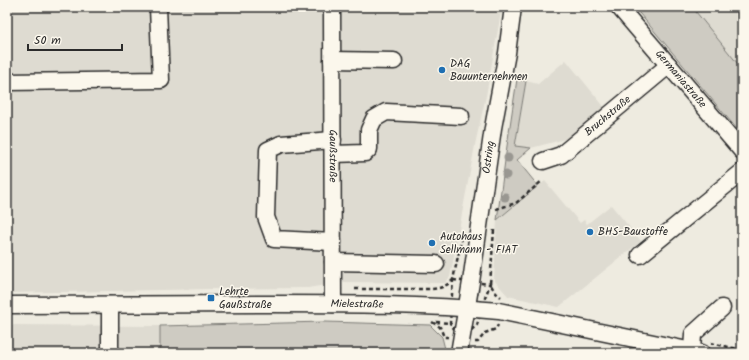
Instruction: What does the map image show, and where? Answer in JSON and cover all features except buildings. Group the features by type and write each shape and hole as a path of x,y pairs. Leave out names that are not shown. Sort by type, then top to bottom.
{"street":[{"path":"7,82 161,80 158,7"},
{"name":"Gaußstraße","path":"332,7 333,304"},
{"name":"Ostring","path":"459,353 480,224 493,128 508,53 513,7"},
{"name":"Germaniastraße","path":"619,7 742,151"},
{"path":"332,60 394,61"},
{"name":"Bruchstraße","path":"543,160 561,155 669,65"},
{"path":"333,242 274,239 266,217 268,150 281,144 333,147 365,152 369,149 369,130 374,119 386,112 461,116"},
{"path":"640,255 742,172"},
{"path":"333,262 436,264"},
{"name":"Mielestraße","path":"7,305 110,306 158,304 333,304 467,308 499,311 697,352"},
{"path":"110,306 110,353"},
{"path":"697,352 693,334 722,308"}],"path":[{"path":"496,209 516,203 542,181"}],"shaded area":[{"path":"7,7 502,7 450,277 445,283 343,282 308,288 7,293"},
{"path":"634,7 692,7 742,69 742,135"},
{"path":"692,7 742,7 742,69"},
{"path":"566,60 606,109 573,137 531,148 515,147 526,81 538,84"},
{"path":"517,79 526,81 515,146 531,148 517,160 538,186 497,220 507,146"},
{"path":"545,181 580,223 584,220 587,224 611,205 641,241 559,307 508,296 494,280 497,220"},
{"path":"325,322 430,325 442,337 446,353 160,353 160,326"},
{"path":"7,325 160,326 160,353 7,353"}],"place":[{"name":"DAG Bauunternehmen","path":"442,70"},
{"name":"BHS-Baustoffe","path":"590,232"},
{"name":"Autohaus Sellmann - FIAT","path":"432,243"},
{"name":"Lehrte Gaußstraße","path":"211,298"}]}
